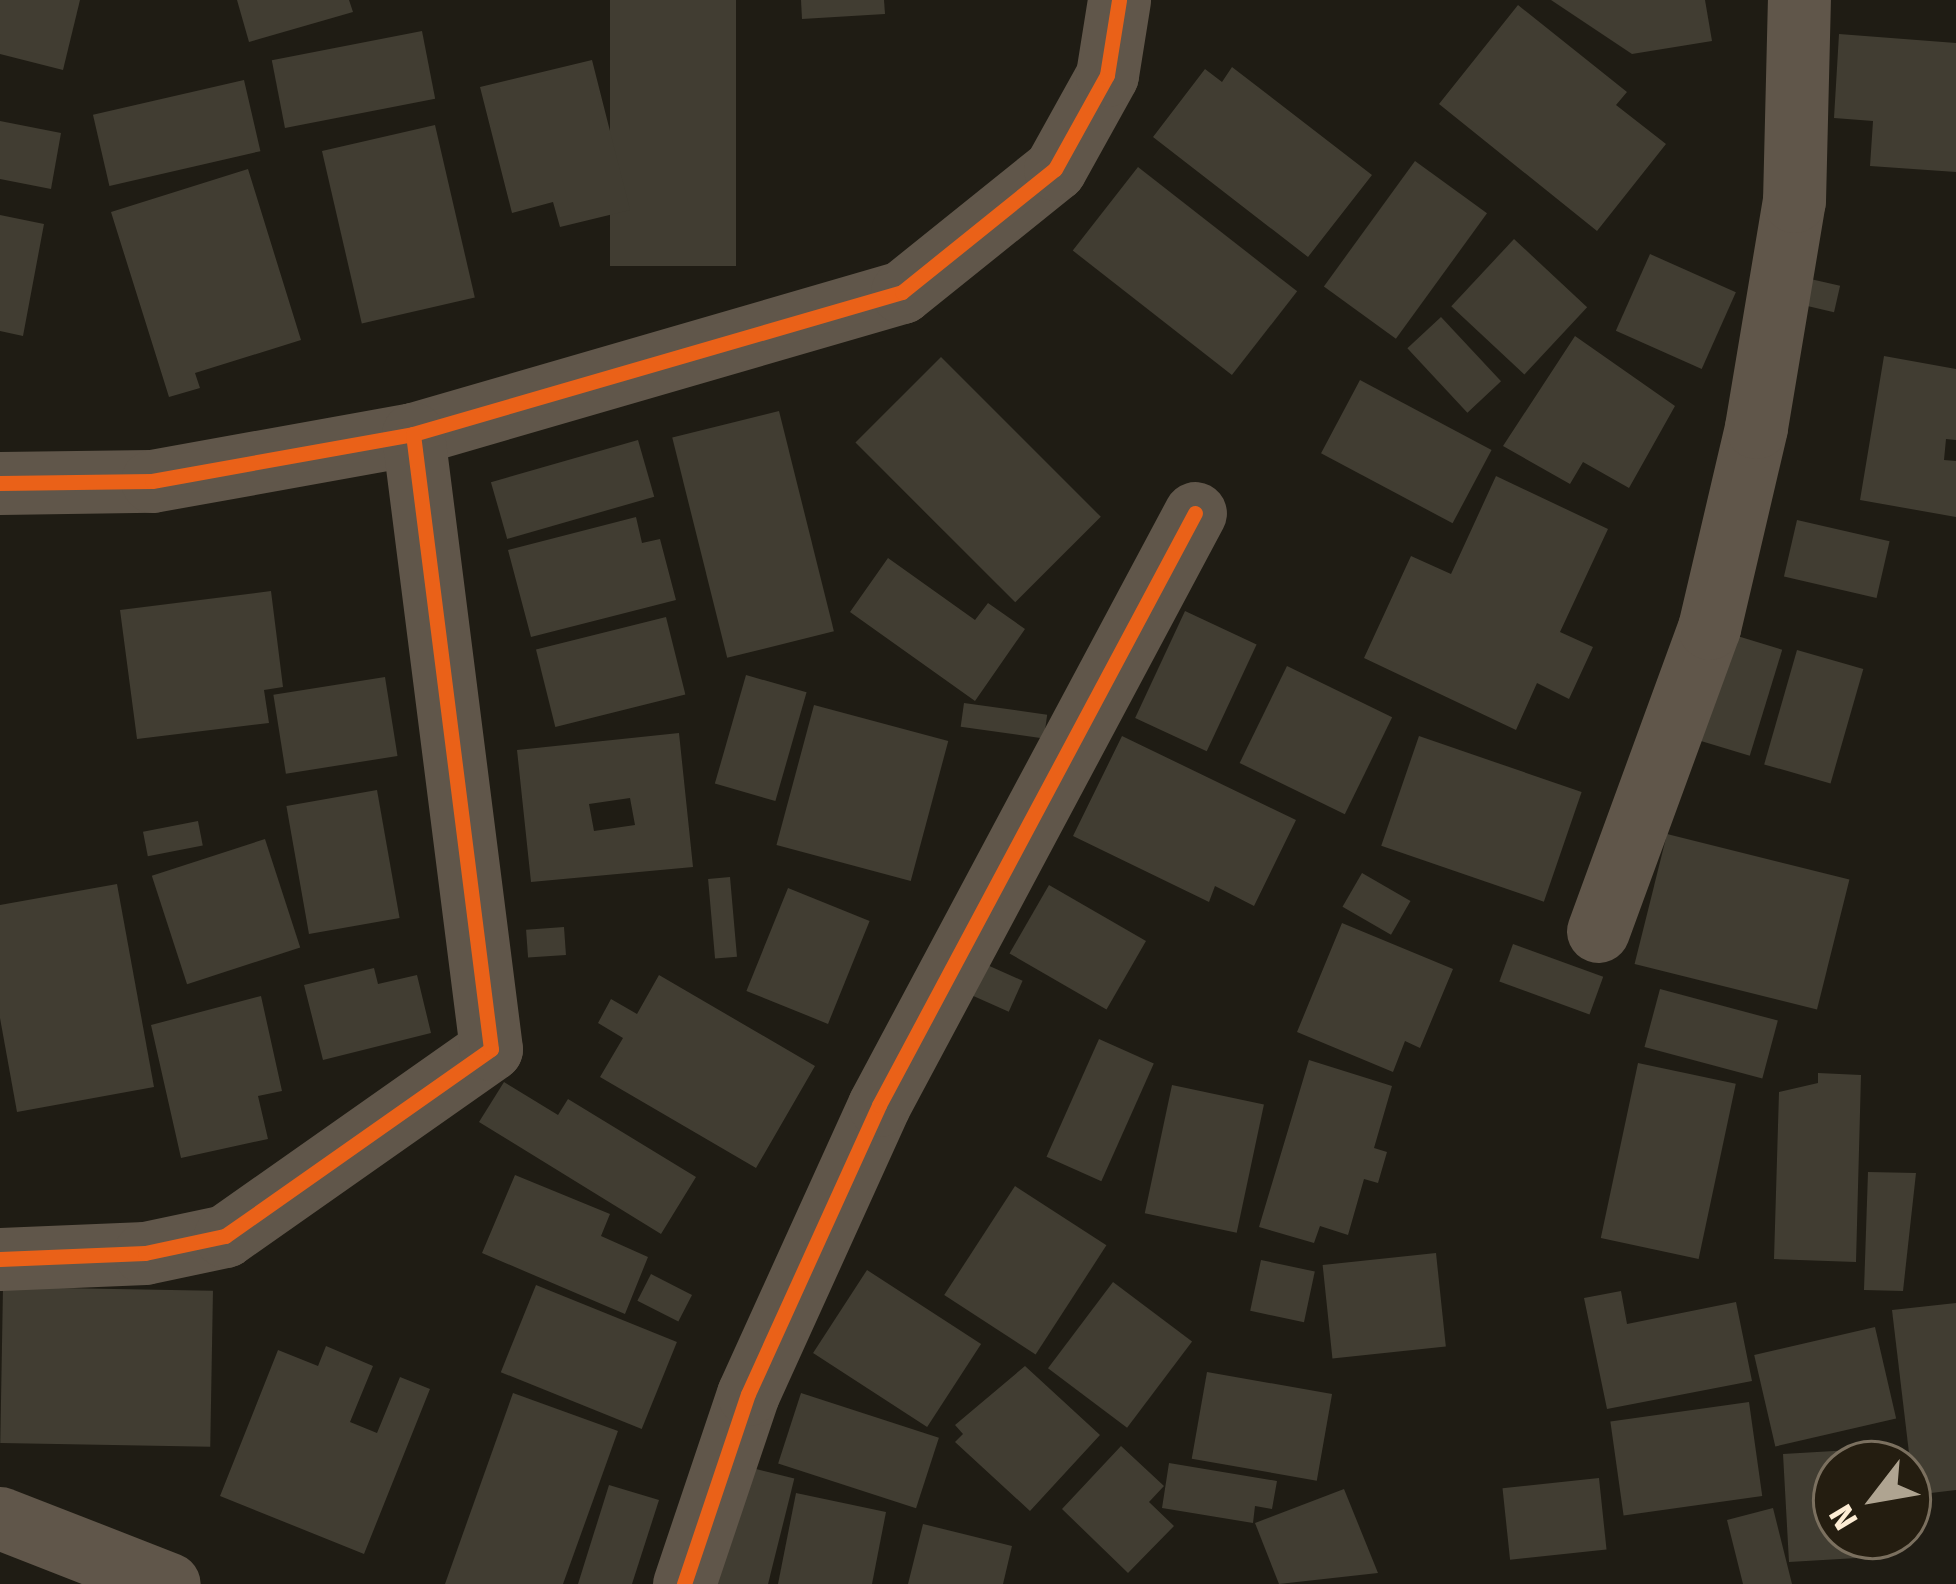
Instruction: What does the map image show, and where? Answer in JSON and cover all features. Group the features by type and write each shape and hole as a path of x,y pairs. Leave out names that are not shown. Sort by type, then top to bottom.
{"street":[{"path":"0,483 152,482 412,434 902,292 1055,169 1107,75 1119,0"},
{"path":"1598,931 1709,628 1756,427 1794,201 1799,0"},
{"path":"0,1259 145,1253 225,1236 491,1049 412,434"},
{"path":"684,1584 748,1394 879,1105 1195,513"},
{"path":"0,1518 169,1584"}],"building":[{"path":"0,0 80,0 63,70 0,54"},
{"path":"237,0 349,0 353,12 249,42"},
{"path":"610,0 736,0 736,266 610,266"},
{"path":"801,0 884,0 885,14 802,19"},
{"path":"1551,0 1705,0 1712,41 1632,54"},
{"path":"1518,5 1627,92 1616,105 1666,144 1597,231 1439,104"},
{"path":"422,31 435,99 285,128 272,60"},
{"path":"1839,34 1956,43 1956,172 1870,166 1873,121 1834,118"},
{"path":"592,60 630,210 560,227 553,202 512,213 480,87"},
{"path":"1232,67 1372,175 1308,257 1153,137 1205,69 1222,82"},
{"path":"244,80 260,151 109,186 93,115"},
{"path":"0,121 61,133 51,189 0,179"},
{"path":"435,125 475,297 362,324 322,151"},
{"path":"1415,161 1487,213 1396,339 1324,286"},
{"path":"1138,167 1297,291 1232,375 1073,251"},
{"path":"248,169 301,340 195,373 200,388 169,397 111,212"},
{"path":"0,215 44,224 23,336 0,331"},
{"path":"1514,239 1587,307 1524,374 1451,306"},
{"path":"1650,254 1736,292 1702,369 1616,331"},
{"path":"1806,278 1840,286 1834,312 1800,304"},
{"path":"1441,317 1501,381 1467,413 1407,348"},
{"path":"1575,336 1675,406 1629,488 1583,462 1570,484 1503,446"},
{"path":"1884,356 1956,369 1956,440 1946,439 1944,460 1956,461 1956,517 1860,500"},
{"path":"941,357 1101,517 1015,602 855,443"},
{"path":"1360,380 1492,450 1453,523 1321,453"},
{"path":"779,411 834,631 727,658 672,438"},
{"path":"638,440 654,497 507,539 491,482"},
{"path":"1496,476 1608,529 1560,632 1593,647 1569,699 1537,683 1516,730 1364,658 1411,556 1451,574"},
{"path":"636,517 642,543 660,539 676,600 531,637 508,550"},
{"path":"1797,520 1890,541 1877,598 1784,577"},
{"path":"888,558 975,620 988,603 1025,629 975,701 850,612"},
{"path":"271,591 283,687 264,690 269,723 137,739 120,610"},
{"path":"1185,611 1257,644 1207,751 1135,718"},
{"path":"666,617 685,695 555,727 536,649"},
{"path":"1721,631 1782,650 1750,756 1689,737"},
{"path":"1797,650 1863,669 1831,783 1764,764"},
{"path":"1287,666 1392,717 1345,814 1240,763"},
{"path":"746,675 807,692 775,801 715,784"},
{"path":"385,677 398,756 286,774 273,695"},
{"path":"964,703 1047,715 1044,738 961,727"},
{"path":"814,705 948,741 911,881 776,845"},
{"path":"679,733 693,867 531,882 517,750","holes":["630,798 635,825 594,831 589,804"]},
{"path":"1122,736 1296,820 1254,906 1215,886 1209,902 1073,836"},
{"path":"1419,736 1582,792 1544,902 1381,846"},
{"path":"377,790 400,918 309,934 286,806"},
{"path":"198,821 203,846 148,856 143,832"},
{"path":"1667,834 1849,879 1817,1010 1635,964"},
{"path":"265,839 300,947 187,984 152,876"},
{"path":"1362,873 1410,901 1391,935 1342,907"},
{"path":"730,877 737,957 715,959 708,879"},
{"path":"117,884 154,1087 17,1112 0,1018 0,905"},
{"path":"1049,885 1146,941 1106,1009 1010,953"},
{"path":"788,888 870,921 828,1024 746,991"},
{"path":"1342,923 1453,969 1420,1048 1405,1041 1393,1072 1297,1032"},
{"path":"564,927 566,955 528,958 526,930"},
{"path":"1513,944 1603,977 1590,1014 1499,982"},
{"path":"976,960 1023,981 1009,1012 962,991"},
{"path":"374,968 378,984 417,975 431,1033 323,1060 304,985"},
{"path":"659,975 815,1066 756,1168 600,1077 623,1038 598,1023 611,999 637,1014"},
{"path":"1660,989 1778,1021 1762,1079 1644,1047"},
{"path":"261,996 282,1091 258,1096 268,1139 181,1158 151,1025"},
{"path":"1099,1039 1154,1063 1101,1181 1047,1157"},
{"path":"1309,1060 1392,1086 1374,1148 1387,1152 1378,1183 1364,1179 1348,1235 1320,1226 1314,1243 1259,1227"},
{"path":"1638,1063 1736,1084 1699,1259 1601,1238"},
{"path":"1818,1073 1861,1075 1856,1262 1774,1259 1779,1092 1818,1083"},
{"path":"504,1082 558,1115 568,1099 696,1177 661,1234 479,1122"},
{"path":"1172,1085 1264,1105 1237,1233 1145,1213"},
{"path":"1868,1172 1916,1173 1903,1291 1864,1290"},
{"path":"515,1175 610,1214 601,1236 648,1257 625,1314 482,1253"},
{"path":"1015,1186 1106,1245 1036,1354 944,1295"},
{"path":"1436,1253 1446,1346 1332,1358 1323,1265"},
{"path":"1261,1260 1315,1271 1304,1322 1250,1311"},
{"path":"867,1270 981,1344 927,1427 813,1353"},
{"path":"651,1274 692,1295 678,1322 637,1301"},
{"path":"1113,1282 1192,1342 1127,1428 1048,1368"},
{"path":"536,1285 677,1342 642,1429 501,1372"},
{"path":"3,1287 213,1291 210,1447 0,1443"},
{"path":"1621,1291 1627,1324 1736,1302 1752,1381 1607,1409 1584,1298"},
{"path":"1956,1303 1956,1490 1932,1493 1932,1440 1907,1440 1892,1310"},
{"path":"1875,1327 1896,1419 1775,1446 1754,1355"},
{"path":"326,1346 373,1366 350,1422 377,1433 400,1377 430,1389 364,1554 220,1496 278,1350 318,1366"},
{"path":"1025,1366 1100,1435 1030,1511 955,1442 963,1434 955,1425"},
{"path":"1207,1372 1332,1394 1317,1481 1192,1459"},
{"path":"513,1393 618,1431 563,1584 445,1584"},
{"path":"801,1393 939,1438 916,1508 778,1463"},
{"path":"1749,1402 1762,1496 1624,1516 1610,1421"},
{"path":"1121,1446 1164,1486 1149,1502 1174,1526 1128,1573 1062,1509"},
{"path":"1812,1452 1812,1560 1823,1560 1789,1562 1783,1454"},
{"path":"1169,1463 1277,1481 1272,1509 1255,1506 1253,1523 1162,1508"},
{"path":"740,1465 794,1479 768,1584 710,1584"},
{"path":"1599,1478 1607,1550 1510,1560 1503,1488"},
{"path":"609,1485 659,1500 632,1584 578,1584"},
{"path":"1344,1489 1378,1573 1279,1584 1255,1523"},
{"path":"796,1493 886,1512 872,1584 778,1584"},
{"path":"1773,1508 1792,1584 1743,1584 1727,1520"},
{"path":"923,1524 1012,1546 1003,1584 908,1584"}],"cycle path":[{"path":"0,483 152,481 413,434 902,292 1055,169 1107,75 1119,0"},
{"path":"0,1259 145,1253 225,1236 491,1049 413,434"},
{"path":"684,1584 748,1394 879,1105 1195,513"}]}
